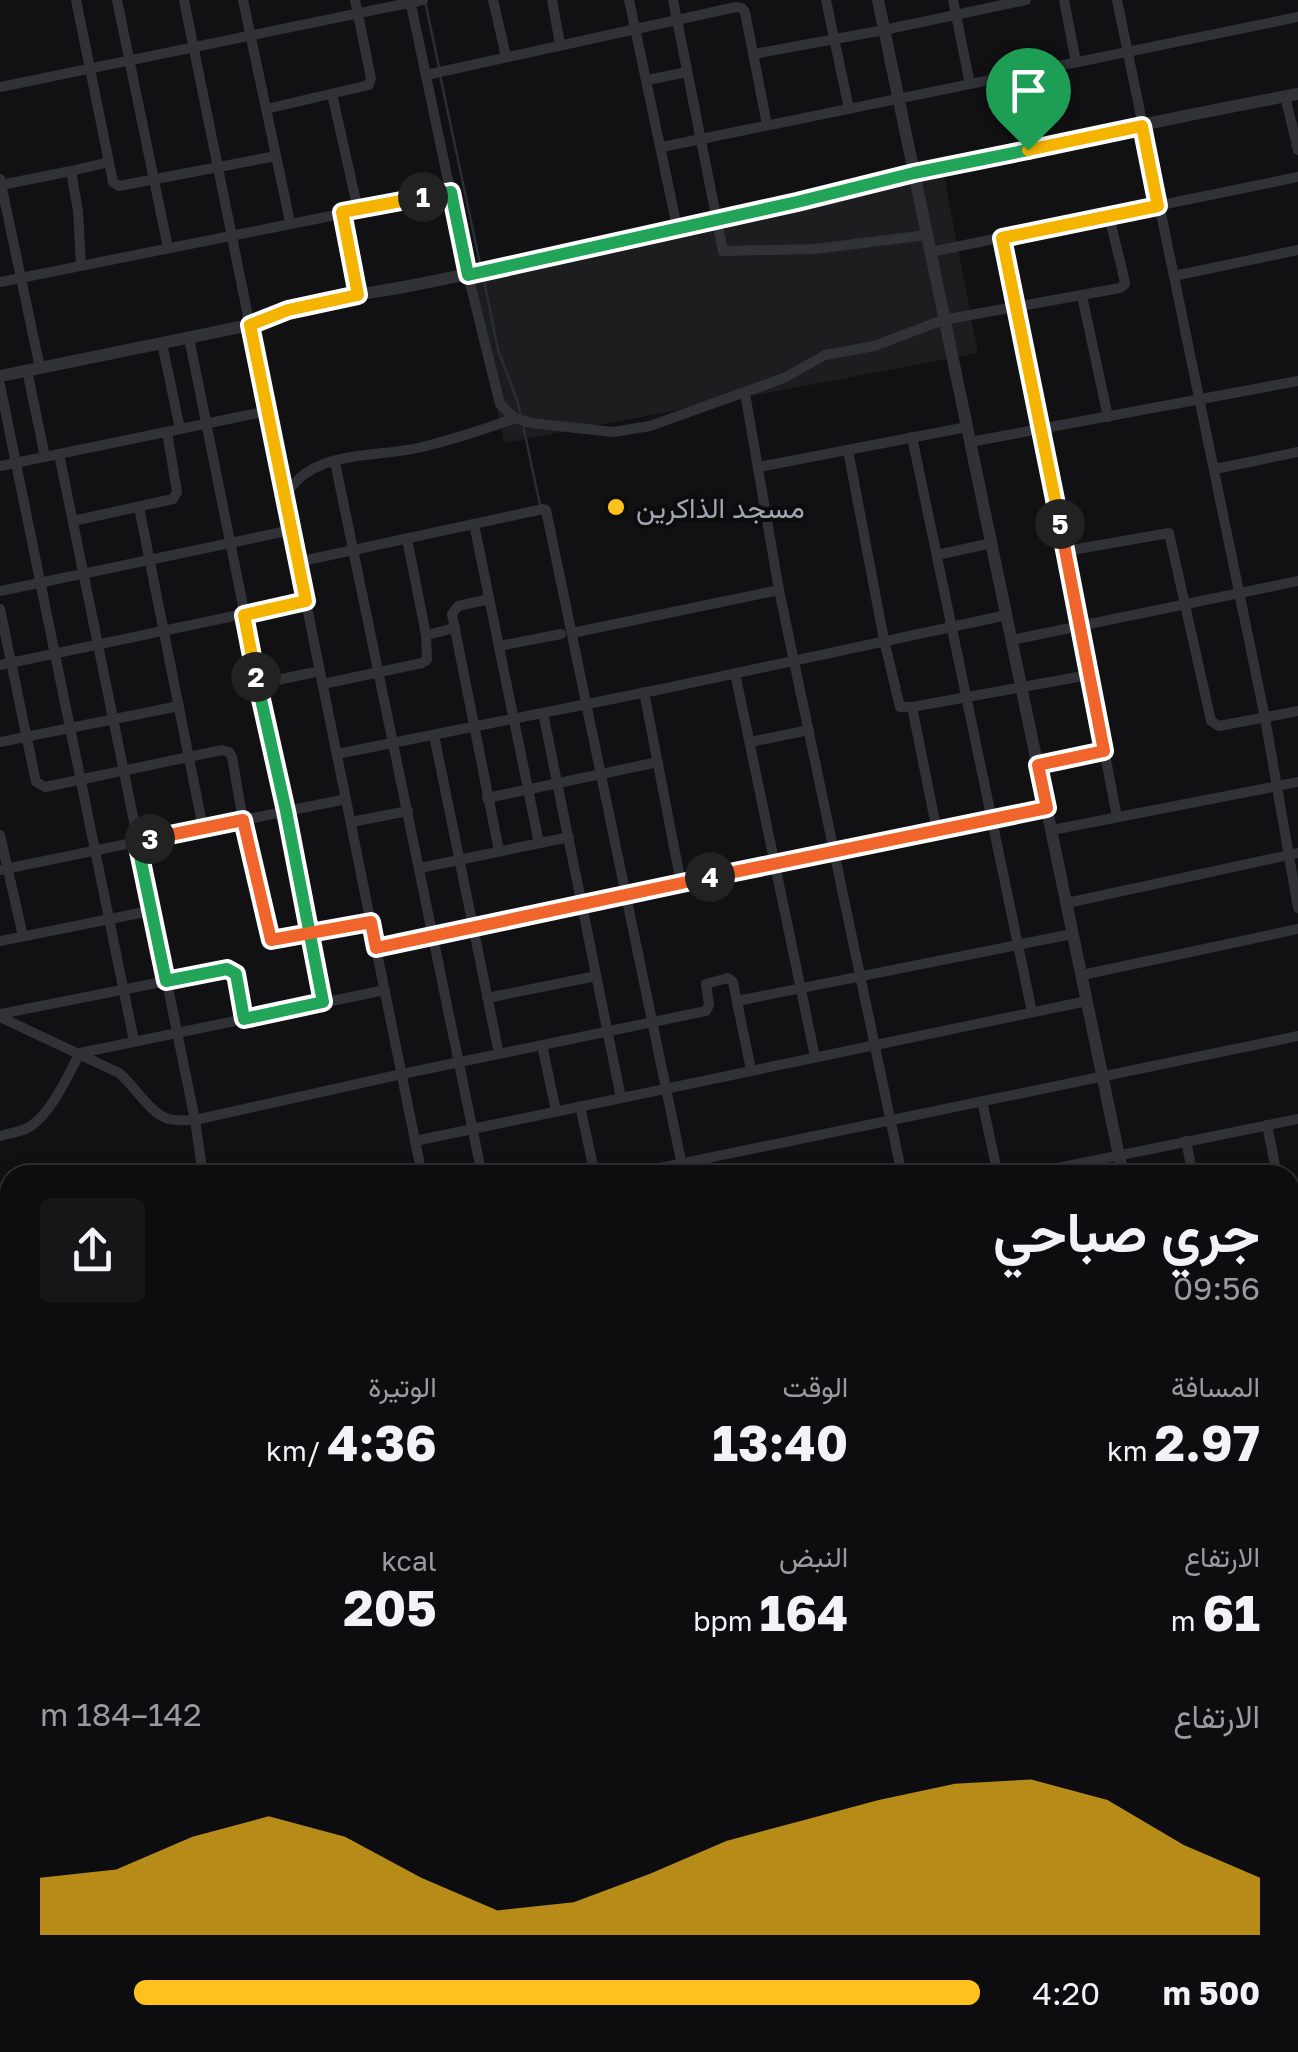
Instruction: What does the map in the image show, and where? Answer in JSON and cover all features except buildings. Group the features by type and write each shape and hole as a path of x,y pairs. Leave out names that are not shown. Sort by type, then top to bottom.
{"street":[{"path":"76,0 113,182 119,186 276,156"},
{"path":"118,0 168,248"},
{"path":"184,0 420,1165"},
{"path":"244,0 290,222"},
{"path":"266,108 369,86 355,0"},
{"path":"0,87 424,0"},
{"path":"493,0 506,56"},
{"path":"552,0 560,44"},
{"path":"629,0 676,222 685,228"},
{"path":"672,0 723,252 816,249 928,235"},
{"path":"826,0 849,109"},
{"path":"878,0 1121,1165"},
{"path":"953,0 970,84"},
{"path":"754,54 1024,0"},
{"path":"1064,0 1076,62"},
{"path":"1117,0 1294,854 1298,908"},
{"path":"410,1 468,275 500,404 514,418 614,432 650,426 784,378 826,355 874,346 944,320 1120,288 1124,284 1109,216"},
{"path":"426,75 736,6 742,8 754,54 767,125"},
{"path":"662,147 1298,17"},
{"path":"647,80 687,72"},
{"path":"332,94 358,210"},
{"path":"0,376 250,325 288,310 685,228 914,173 1292,95 1298,150"},
{"path":"45,456 1,182 109,162"},
{"path":"70,171 78,211 81,266"},
{"path":"931,252 1298,177"},
{"path":"0,282 451,192"},
{"path":"342,212 358,295"},
{"path":"1002,238 1116,817"},
{"path":"1174,276 1298,250"},
{"path":"1082,296 1108,417"},
{"path":"188,338 323,1002"},
{"path":"162,343 180,429"},
{"path":"970,442 1298,381"},
{"path":"0,385 134,1041"},
{"path":"745,393 779,590 900,1165"},
{"path":"0,466 268,411"},
{"path":"284,495 304,474 321,465 416,448 514,418"},
{"path":"759,467 967,427"},
{"path":"73,521 173,500 176,496 167,432"},
{"path":"912,437 1032,1012"},
{"path":"848,450 897,704 912,707 1089,675"},
{"path":"1215,469 1298,452"},
{"path":"59,454 201,1165"},
{"path":"335,462 480,1165"},
{"path":"139,507 204,828"},
{"path":"298,562 546,510 566,633 586,704 682,1165"},
{"path":"474,524 539,843"},
{"path":"0,591 292,530"},
{"path":"1066,551 1170,532 1211,721 1220,726 1298,711"},
{"path":"258,684 378,672 427,660 426,635 406,539"},
{"path":"937,556 992,543"},
{"path":"1012,640 1298,582"},
{"path":"499,646 779,590"},
{"path":"489,599 458,606 452,614 498,851"},
{"path":"6,664 306,601"},
{"path":"0,609 6,664 38,785 44,787 222,750 229,752 269,937 274,940 371,922"},
{"path":"337,754 1007,615"},
{"path":"426,635 455,628"},
{"path":"735,673 815,1057"},
{"path":"644,692 681,883"},
{"path":"0,742 179,706"},
{"path":"912,707 937,830"},
{"path":"543,712 621,1098"},
{"path":"750,742 809,730"},
{"path":"434,735 499,1054"},
{"path":"1038,765 1104,751"},
{"path":"488,798 658,762"},
{"path":"1052,830 1298,782"},
{"path":"4,869 346,800"},
{"path":"376,948 1047,808"},
{"path":"351,822 408,810"},
{"path":"0,835 4,869 22,936"},
{"path":"420,868 568,837"},
{"path":"1066,902 1294,854"},
{"path":"0,941 150,911"},
{"path":"1082,975 1298,928"},
{"path":"737,1001 1072,934"},
{"path":"0,1016 227,969 236,974 244,1019"},
{"path":"487,998 596,976"},
{"path":"0,1016 118,1073 152,1110 166,1118 194,1120 706,1010 708,982 731,979 751,1070"},
{"path":"80,1053 384,990"},
{"path":"415,1141 1087,1001"},
{"path":"700,1165 890,1120 1298,1036"},
{"path":"542,1045 556,1112"},
{"path":"0,1136 23,1130 38,1120 80,1053"},
{"path":"982,1101 996,1165"},
{"path":"580,1106 593,1165"},
{"path":"1088,1165 1298,1119"},
{"path":"1267,1125 1274,1165"},
{"path":"1186,1142 1191,1165"}],"shaded area":[{"path":"944,176 978,353 504,443 470,266"}],"waterway":[{"path":"425,1 439,67"},
{"path":"440,75 481,268"},
{"path":"483,275 498,350 521,417"},
{"path":"523,425 540,505"}],"place":[{"name":"مسجد الذاكرين","path":"616,507"}],"route":[{"path":"1028,150 468,275 451,192 342,212 358,295 288,310 250,325 306,601 244,615 286,811 309,934 323,1002 244,1019 236,974 232,971 166,981 137,842 243,820 271,940 309,934 371,922 376,948 1047,808 1038,765 1104,751 1002,238 1158,206 1142,126 1028,150"}]}
